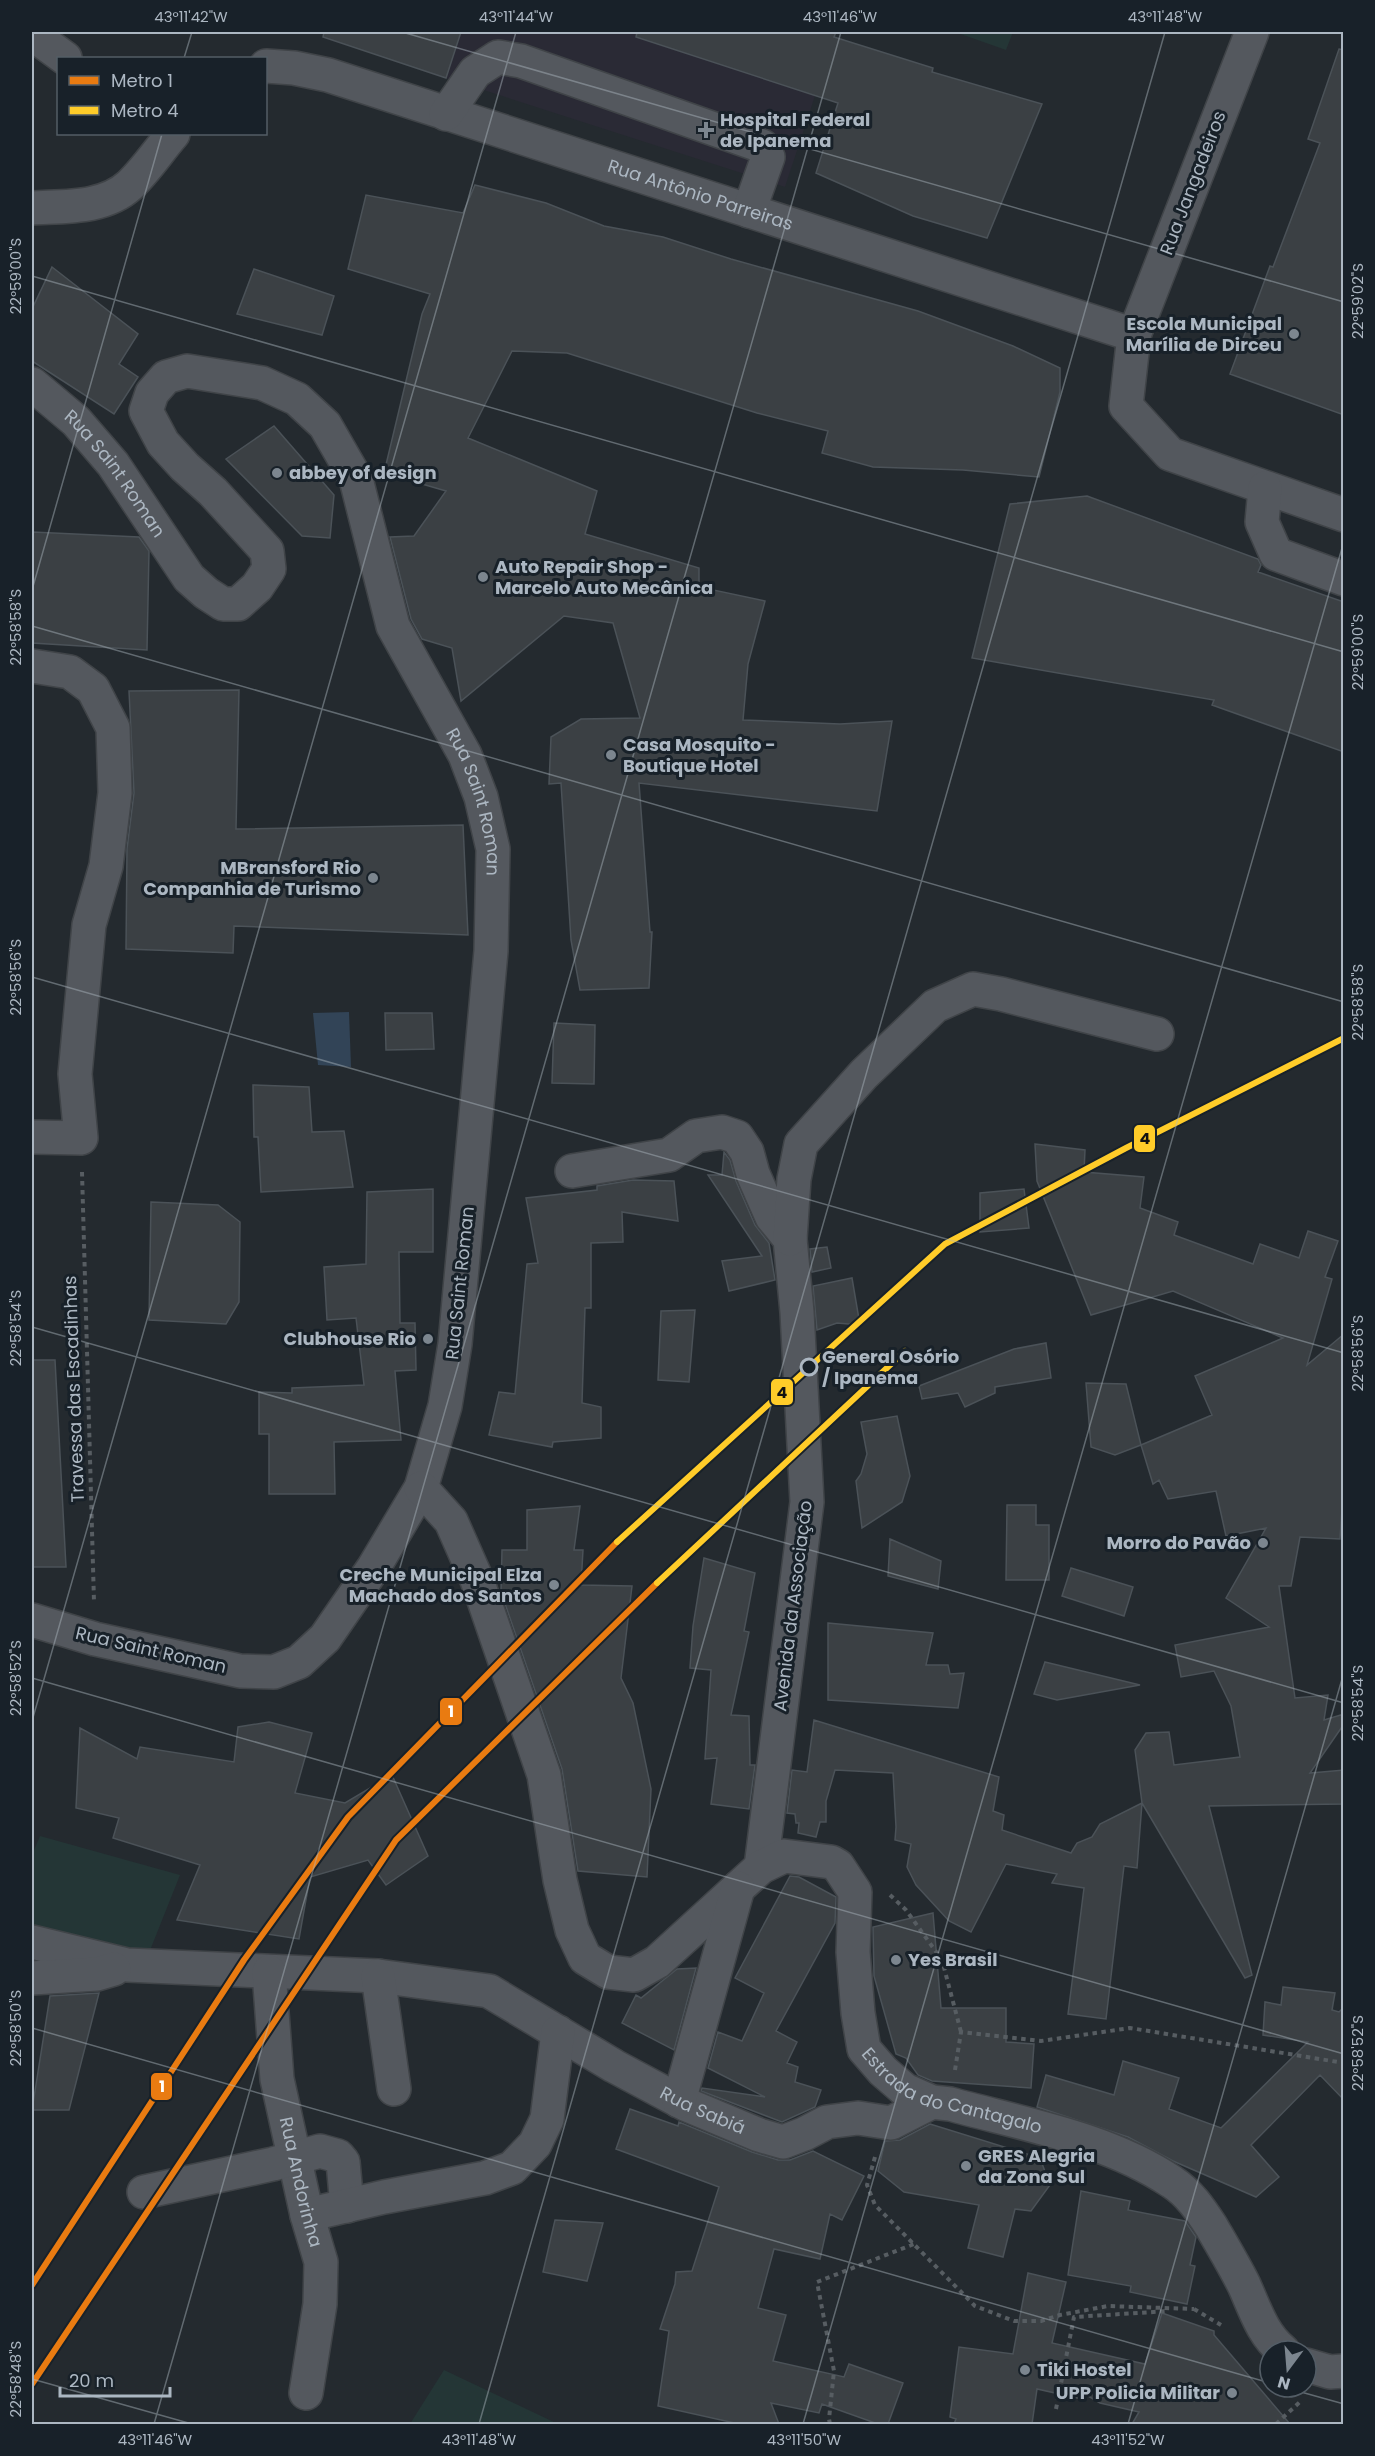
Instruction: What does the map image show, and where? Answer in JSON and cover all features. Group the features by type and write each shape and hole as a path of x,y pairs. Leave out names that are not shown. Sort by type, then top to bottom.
{"street":[{"name":"Rua Jangadeiros","path":"1252,32 1134,335 1126,406 1143,428 1170,454 1344,515"},
{"path":"32,34 64,57"},
{"path":"446,114 476,72 498,57 521,61 762,146 768,157 749,211"},
{"name":"Rua Antônio Parreiras","path":"267,66 294,68 328,75 1134,335"},
{"path":"32,208 81,205 108,199 130,185 170,135"},
{"name":"Rua Saint Roman","path":"32,384 76,421 113,464 189,578 206,593 223,604 230,605 238,604 257,587 269,569 267,551 164,443 146,411 152,393 166,377 187,371 262,383 297,399 325,425 357,479 393,626 465,755 482,797 493,849 491,951 455,1344 444,1406 421,1488 374,1567 331,1629 299,1662 274,1672 240,1671 95,1639 32,1620"},
{"path":"1265,488 1262,522 1276,554 1344,579"},
{"path":"32,666 70,672 93,689 113,728 115,793 106,866 90,925 75,1074 81,1138 32,1137"},
{"name":"Avenida da Associação","path":"679,2101 750,1877 807,1502 797,1312 790,1239 794,1179 801,1144 864,1074 935,1006 973,989 1157,1034"},
{"path":"572,1171 669,1155 696,1136 722,1132 736,1137 747,1152 753,1174 772,1217 790,1239"},
{"name":"Estrada do Cantagalo","path":"421,1488 451,1521 477,1580 544,1775 560,1880 572,1930 585,1958 608,1972 634,1975 657,1962 750,1877 784,1856 831,1862 838,1866 855,1892 853,1952 858,2013 864,2049 883,2071 905,2090 941,2103 1097,2145 1137,2161 1173,2182 1195,2202 1211,2226 1243,2284 1260,2323 1271,2339"},
{"path":"32,1942 127,1965 378,1976 394,2089"},
{"path":"32,1978 97,1974 127,1965"},
{"name":"Rua Andorinha","path":"269,1972 277,2079 307,2215 321,2262 320,2304 306,2393"},
{"name":"Rua Sabiá","path":"378,1976 489,1991 614,2066 679,2101 718,2119 783,2142 827,2122 858,2118 891,2123 941,2103"},
{"path":"307,2215 485,2178 512,2168 535,2144 547,2119 558,2032"},
{"path":"144,2192 294,2159 320,2151 338,2156 343,2162 347,2206"},
{"path":"1318,2368 1330,2372 1344,2371"}],"path":[{"name":"Travessa das Escadinhas","path":"81,1138 95,1639"},
{"path":"889,1894 906,1910 942,1960 961,2032 941,2103"},
{"path":"961,2032 1041,2041 1130,2028 1344,2063"},
{"path":"885,2122 867,2185 875,2205 975,2307 1014,2321 1041,2320 1060,2314 1108,2306 1194,2309 1234,2333 1260,2323"},
{"path":"830,2424 834,2371 817,2282 914,2244"},
{"path":"1056,2409 1074,2316 1194,2309"}],"shaded area":[{"name":"Hospital Federal de Ipanema","path":"461,32 836,32 785,187 446,78"},
{"path":"955,32 1013,32 1006,50"},
{"path":"40,1836 180,1875 145,1963 32,1935 32,1855"},
{"path":"444,2370 558,2424 410,2424"}],"water":[{"path":"349,1012 351,1067 318,1065 313,1013"}],"building":[{"path":"324,32 461,32 446,78 323,37"},
{"path":"637,32 836,32 834,37 933,68 932,72 1042,104 987,238 913,216 816,173 838,103 636,37"},
{"path":"1339,49 1344,50 1344,415 1230,374 1270,266 1273,267 1320,143 1308,139"},
{"path":"475,185 546,203 604,226 663,237 731,259 918,311 1013,346 1060,368 1060,392 1039,477 963,470 873,467 822,453 828,431 757,413 567,353 512,351 468,438 597,491 585,534 699,568 699,587 765,601 748,664 743,720 840,724 892,721 877,811 639,783 650,932 652,932 649,988 580,990 571,940 561,783 549,784 551,737 581,719 640,718 613,623 564,616 461,701 452,648 422,639 411,619 390,537 414,536 446,491 384,473 422,314 430,294 348,269 366,195 463,213"},
{"path":"52,267 138,334 119,364 138,377 114,414 32,361 32,309"},
{"path":"254,269 334,296 322,335 237,314"},
{"name":"abbey of design","path":"274,426 334,495 330,538 302,536 226,459"},
{"path":"1087,496 1258,559 1261,565 1258,572 1344,602 1344,752 1212,705 1214,700 972,658 1010,504"},
{"path":"32,532 139,537 149,551 147,650 32,643"},
{"path":"239,690 236,829 463,825 468,935 234,926 233,953 126,949 127,849 134,793 129,691"},
{"path":"385,1013 432,1013 434,1049 386,1050"},
{"path":"554,1023 595,1025 594,1084 552,1083"},
{"path":"253,1085 309,1087 312,1132 344,1131 353,1187 261,1192 258,1137 254,1137"},
{"path":"1035,1144 1085,1150 1084,1172 1144,1177 1140,1208 1178,1222 1174,1235 1253,1264 1260,1244 1299,1258 1308,1231 1338,1241 1325,1277 1332,1279 1307,1365 1344,1334 1344,1479 1340,1539 1300,1537 1291,1586 1279,1586 1295,1698 1328,1695 1324,1720 1344,1714 1344,1724 1310,1773 1344,1770 1344,1804 1209,1806 1252,1975 1245,1978 1142,1803 1135,1750 1146,1733 1169,1732 1174,1765 1240,1757 1231,1706 1214,1671 1181,1677 1175,1645 1269,1627 1226,1598 1266,1528 1226,1536 1216,1491 1168,1499 1159,1480 1153,1484 1141,1445 1212,1415 1195,1376 1283,1338 1173,1291 1091,1315 1037,1181"},
{"path":"724,1152 730,1160 736,1181 755,1225 769,1243 775,1280 729,1291 722,1261 762,1256 708,1175 722,1175"},
{"path":"633,1180 674,1181 678,1221 622,1212 623,1242 591,1243 591,1308 585,1308 582,1403 601,1407 601,1438 553,1442 552,1447 489,1435 499,1392 515,1394 527,1264 538,1263 526,1198 597,1190 597,1186"},
{"path":"433,1189 433,1252 399,1252 400,1323 415,1323 416,1370 395,1371 401,1440 334,1442 335,1494 269,1494 269,1434 259,1434 259,1392 292,1393 292,1388 364,1385 356,1318 327,1320 324,1267 366,1264 367,1192"},
{"path":"1024,1189 1029,1228 980,1232 980,1193"},
{"path":"151,1202 218,1205 240,1222 239,1302 226,1324 149,1320"},
{"path":"827,1247 831,1268 812,1272 810,1249"},
{"path":"852,1278 860,1325 837,1323 817,1330 813,1286"},
{"path":"695,1310 689,1382 658,1380 661,1311"},
{"path":"1046,1343 1051,1378 995,1387 995,1393 965,1407 958,1393 922,1399 919,1386 1014,1349"},
{"path":"32,1360 55,1360 66,1567 32,1567"},
{"path":"1086,1383 1126,1384 1141,1445 1115,1455 1091,1447"},
{"path":"897,1416 910,1476 902,1502 862,1528 856,1481 861,1474 867,1454 861,1422"},
{"path":"1007,1505 1036,1505 1036,1525 1049,1525 1049,1580 1006,1580"},
{"path":"580,1506 574,1550 583,1550 581,1585 632,1586 621,1678 633,1703 651,1789 647,1877 578,1871 562,1769 501,1592 502,1550 527,1550 527,1510"},
{"path":"890,1539 941,1561 938,1589 888,1576"},
{"path":"704,1558 755,1573 744,1631 749,1632 731,1715 749,1716 750,1765 755,1765 749,1809 711,1804 717,1758 705,1759 711,1670 690,1668 693,1626"},
{"path":"1071,1568 1133,1587 1124,1616 1062,1596"},
{"path":"828,1623 933,1633 926,1665 948,1665 950,1674 964,1673 958,1708 828,1700"},
{"path":"1045,1662 1140,1685 1057,1700 1034,1694"},
{"path":"814,1720 999,1777 993,1811 1004,1815 1002,1830 1071,1853 1077,1843 1092,1837 1100,1824 1142,1803 1137,1868 1124,1866 1106,2019 1068,2014 1084,1888 1052,1883 1057,1874 1006,1864 971,1932 949,1921 916,1885 907,1867 911,1844 895,1840 893,1773 835,1770 826,1801 826,1822 820,1822 816,1837 798,1833 799,1823 796,1823 795,1814 787,1813 792,1770 807,1772"},
{"path":"269,1722 312,1733 295,1793 345,1803 392,1775 428,1856 386,1885 368,1860 310,1877 299,1939 177,1920 200,1865 113,1838 119,1818 76,1808 80,1728 137,1759 140,1747 234,1762 238,1727"},
{"path":"790,1876 799,1877 836,1897 835,1923 776,2031 797,2042 787,2063 798,2067 795,2082 821,2090 815,2107 782,2122 701,2091 702,2088 765,2097 708,2068 718,2032 742,2041 764,1993 735,1978"},
{"path":"933,1913 941,2008 1006,2008 1006,2042 1034,2044 1031,2088 932,2081 918,2075 906,2058 896,2054 874,1976 873,1927"},
{"path":"696,1968 674,2050 622,2023 636,1995 641,1998 677,1969"},
{"path":"1283,1987 1335,1993 1332,2010 1339,2012 1344,2007 1344,2100 1320,2075 1251,2145 1279,2177 1256,2197 1173,2161 1128,2137 1037,2107 1046,2075 1114,2095 1123,2061 1179,2078 1169,2109 1221,2128 1308,2042 1263,2035 1265,2002 1281,2005"},
{"path":"99,1993 69,2110 32,2110 50,1996"},
{"path":"630,2109 678,2126 679,2122 752,2152 778,2160 790,2160 813,2151 864,2176 842,2220 830,2214 820,2259 774,2249 758,2308 786,2315 773,2361 844,2377 849,2364 903,2383 888,2424 878,2424 822,2404 819,2413 771,2403 779,2424 739,2424 658,2406 669,2331 660,2329 675,2284 676,2272 692,2271 719,2187 616,2149"},
{"name":"GRES Alegria da Zona Sul","path":"930,2124 1040,2158 1050,2185 1031,2211 1015,2209 1003,2257 968,2248 979,2205 904,2192 878,2171 885,2141 900,2140"},
{"path":"1081,2191 1130,2201 1128,2210 1185,2221 1196,2237 1190,2265 1195,2266 1187,2304 1130,2292 1131,2286 1068,2275"},
{"path":"555,2220 603,2223 587,2281 543,2272"},
{"path":"1028,2273 1066,2282 1052,2343 1145,2364 1162,2313 1214,2331 1214,2335 1258,2387 1258,2399 1269,2399 1290,2424 1132,2424 1139,2412 1100,2403 1083,2393 1082,2399 1037,2389 1032,2424 954,2424 956,2419 950,2417 959,2347 1013,2354"}],"metro line":[{"name":"4","path":"617,1542 945,1244 1126,1148 1344,1038"},
{"name":"4","path":"657,1583 905,1351"},
{"name":"1","path":"32,2285 244,1960 348,1817 617,1542"},
{"name":"1","path":"32,2384 396,1840 657,1583"}],"place":[{"name":"Hospital Federal de Ipanema","path":"706,130"},
{"name":"Escola Municipal Marília de Dirceu","path":"1294,334"},
{"name":"abbey of design","path":"277,473"},
{"name":"Auto Repair Shop - Marcelo Auto Mecânica","path":"483,577"},
{"name":"Casa Mosquito - Boutique Hotel","path":"611,755"},
{"name":"MBransford Rio Companhia de Turismo","path":"373,878"},
{"name":"Clubhouse Rio","path":"428,1339"},
{"name":"General Osório / Ipanema","path":"809,1367"},
{"name":"Morro do Pavão","path":"1263,1543"},
{"name":"Creche Municipal Elza Machado dos Santos","path":"554,1585"},
{"name":"Yes Brasil","path":"896,1960"},
{"name":"GRES Alegria da Zona Sul","path":"966,2166"},
{"name":"Tiki Hostel","path":"1025,2370"},
{"name":"UPP Policia Militar","path":"1232,2393"}]}
